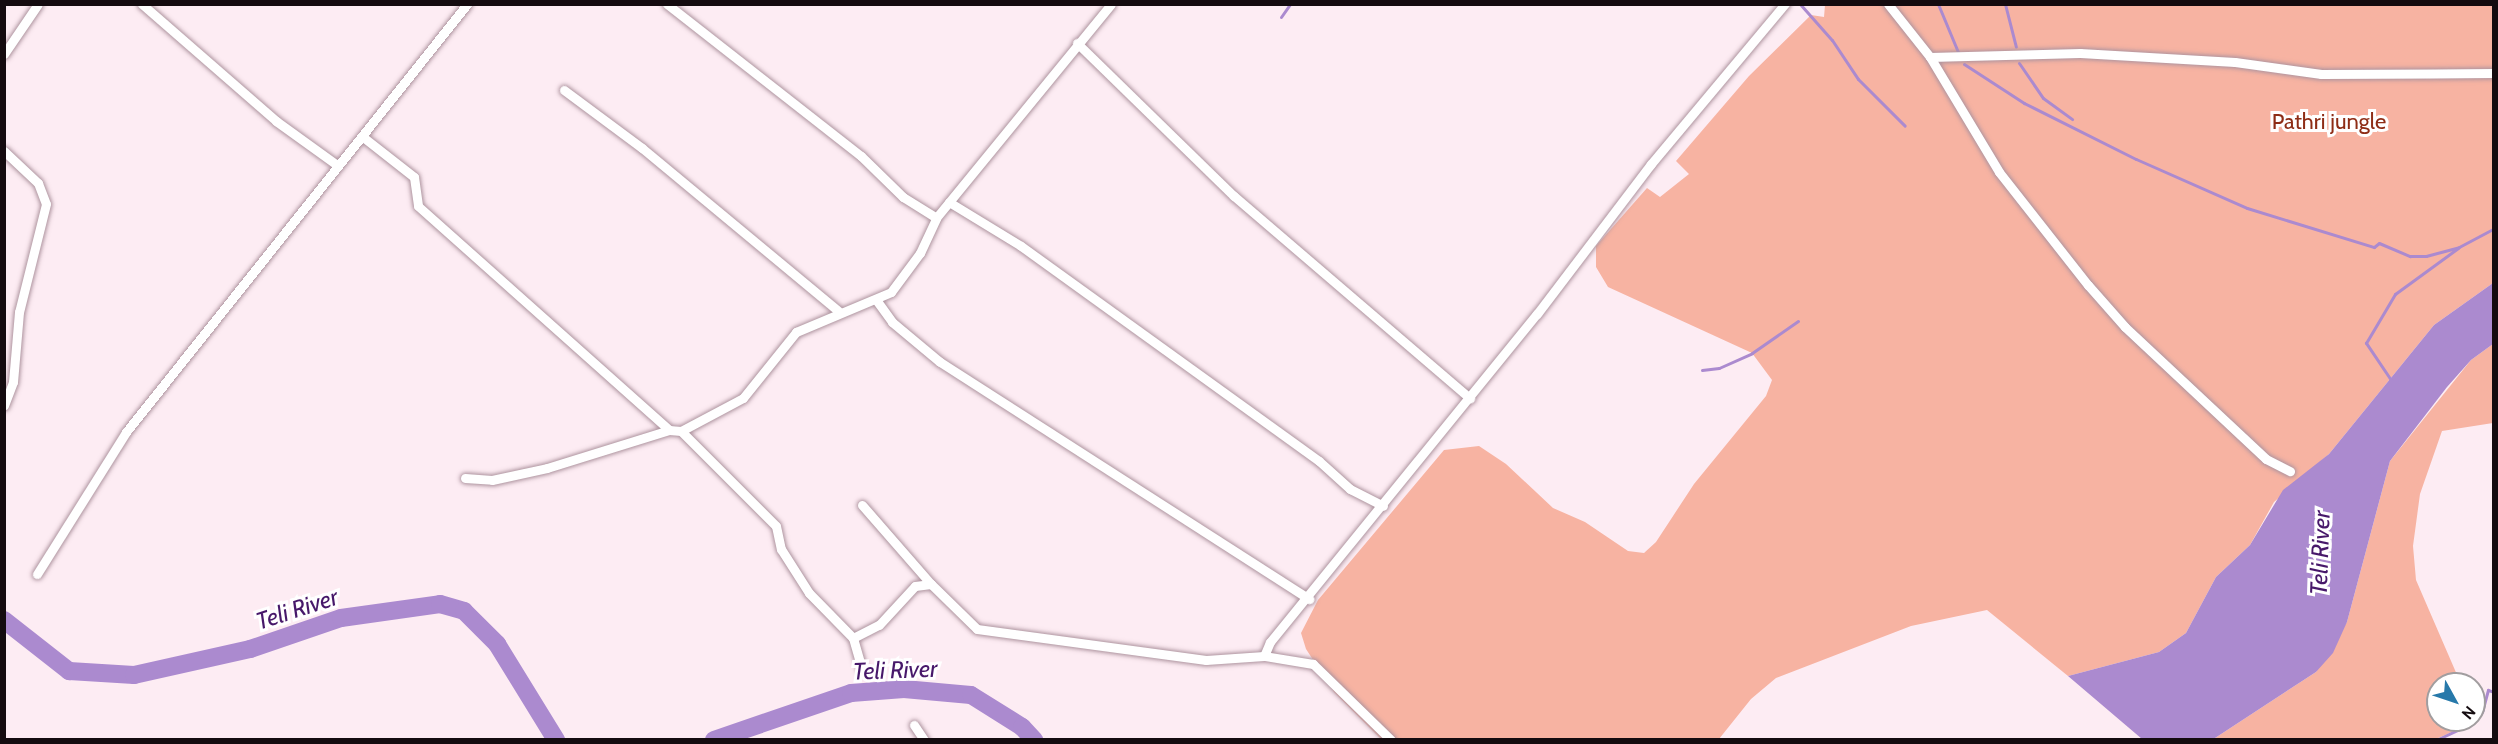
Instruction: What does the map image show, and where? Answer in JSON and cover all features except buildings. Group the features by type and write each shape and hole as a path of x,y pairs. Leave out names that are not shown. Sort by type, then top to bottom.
{"street":[{"path":"4,54 38,4"},
{"path":"142,4 276,121 337,165"},
{"path":"37,574 126,432 467,4"},
{"path":"668,4 861,156 903,197 936,218"},
{"path":"465,478 492,480 547,468 669,430 681,431 733,406 753,388 796,332 838,311 877,301 891,292 920,253 936,218 1077,42 1111,4"},
{"path":"1264,656 1270,642 1309,599 1470,398 1651,165 1785,4"},
{"path":"1888,4 1930,57 1999,172 2095,293 2125,327 2266,459 2290,471"},
{"path":"1077,42 1234,196 1470,398"},
{"path":"1930,57 2080,53 2235,62 2321,74 2493,73"},
{"path":"564,90 642,148 838,311"},
{"path":"363,137 414,177 418,206 669,430"},
{"path":"4,151 38,183 46,204 19,312 13,382 4,405"},
{"path":"949,202 1021,246 1319,461 1350,489 1383,506"},
{"path":"877,301 892,322 966,380 1309,599"},
{"path":"681,431 771,519 781,549 808,593 854,638 862,670"},
{"path":"862,505 931,584 977,630 1206,660 1264,656 1313,664 1390,740"},
{"path":"854,638 879,625 915,586 931,584"},
{"path":"914,725 924,740"}],"green space":[{"name":"Pathri jungle","path":"1896,4 2493,5 2493,283 2434,325 2329,454 2274,502 2250,545 2216,577 2186,633 2159,652 2068,676 1987,610 1911,626 1776,678 1751,699 1719,739 1382,740 1334,692 1306,649 1301,633 1318,600 1444,450 1479,446 1506,464 1553,508 1585,522 1628,551 1644,553 1656,542 1694,484 1766,396 1772,380 1752,353 1608,287 1596,267 1596,246 1647,188 1660,197 1689,174 1676,161 1749,76 1811,15 1824,17 1825,5 1888,5 1895,10"},
{"path":"2493,344 2493,423 2442,431 2420,494 2413,546 2416,580 2456,672 2426,672 2426,732 2452,732 2436,739 2212,740 2316,672 2347,622 2390,461 2471,360"}],"water":[{"path":"2493,283 2493,344 2471,360 2447,387 2390,461 2347,622 2333,653 2316,672 2212,740 2142,739 2068,676 2159,652 2186,633 2216,577 2250,545 2283,490 2329,454 2434,325"}],"waterway":[{"path":"1281,17 1290,4"},
{"path":"1800,4 1832,40 1858,79 1905,126"},
{"path":"1938,4 1958,52"},
{"path":"2005,4 2016,47"},
{"path":"2019,63 2043,98 2072,119"},
{"path":"1964,64 2024,103 2136,159 2247,208 2374,247 2379,243 2410,256 2426,256 2459,247 2494,228"},
{"path":"2391,380 2366,343 2395,294 2458,248"},
{"path":"1702,370 1719,368 1752,353 1798,321"},
{"name":"Teli River","path":"4,620 69,671 134,675 250,649 341,618 440,604 464,611 497,644 556,740"},
{"name":"Teli River","path":"714,740 851,693 904,689 971,695 1022,727 1034,740"},
{"path":"2486,697 2488,690 2494,692"},
{"path":"2436,740 2453,732"}]}
